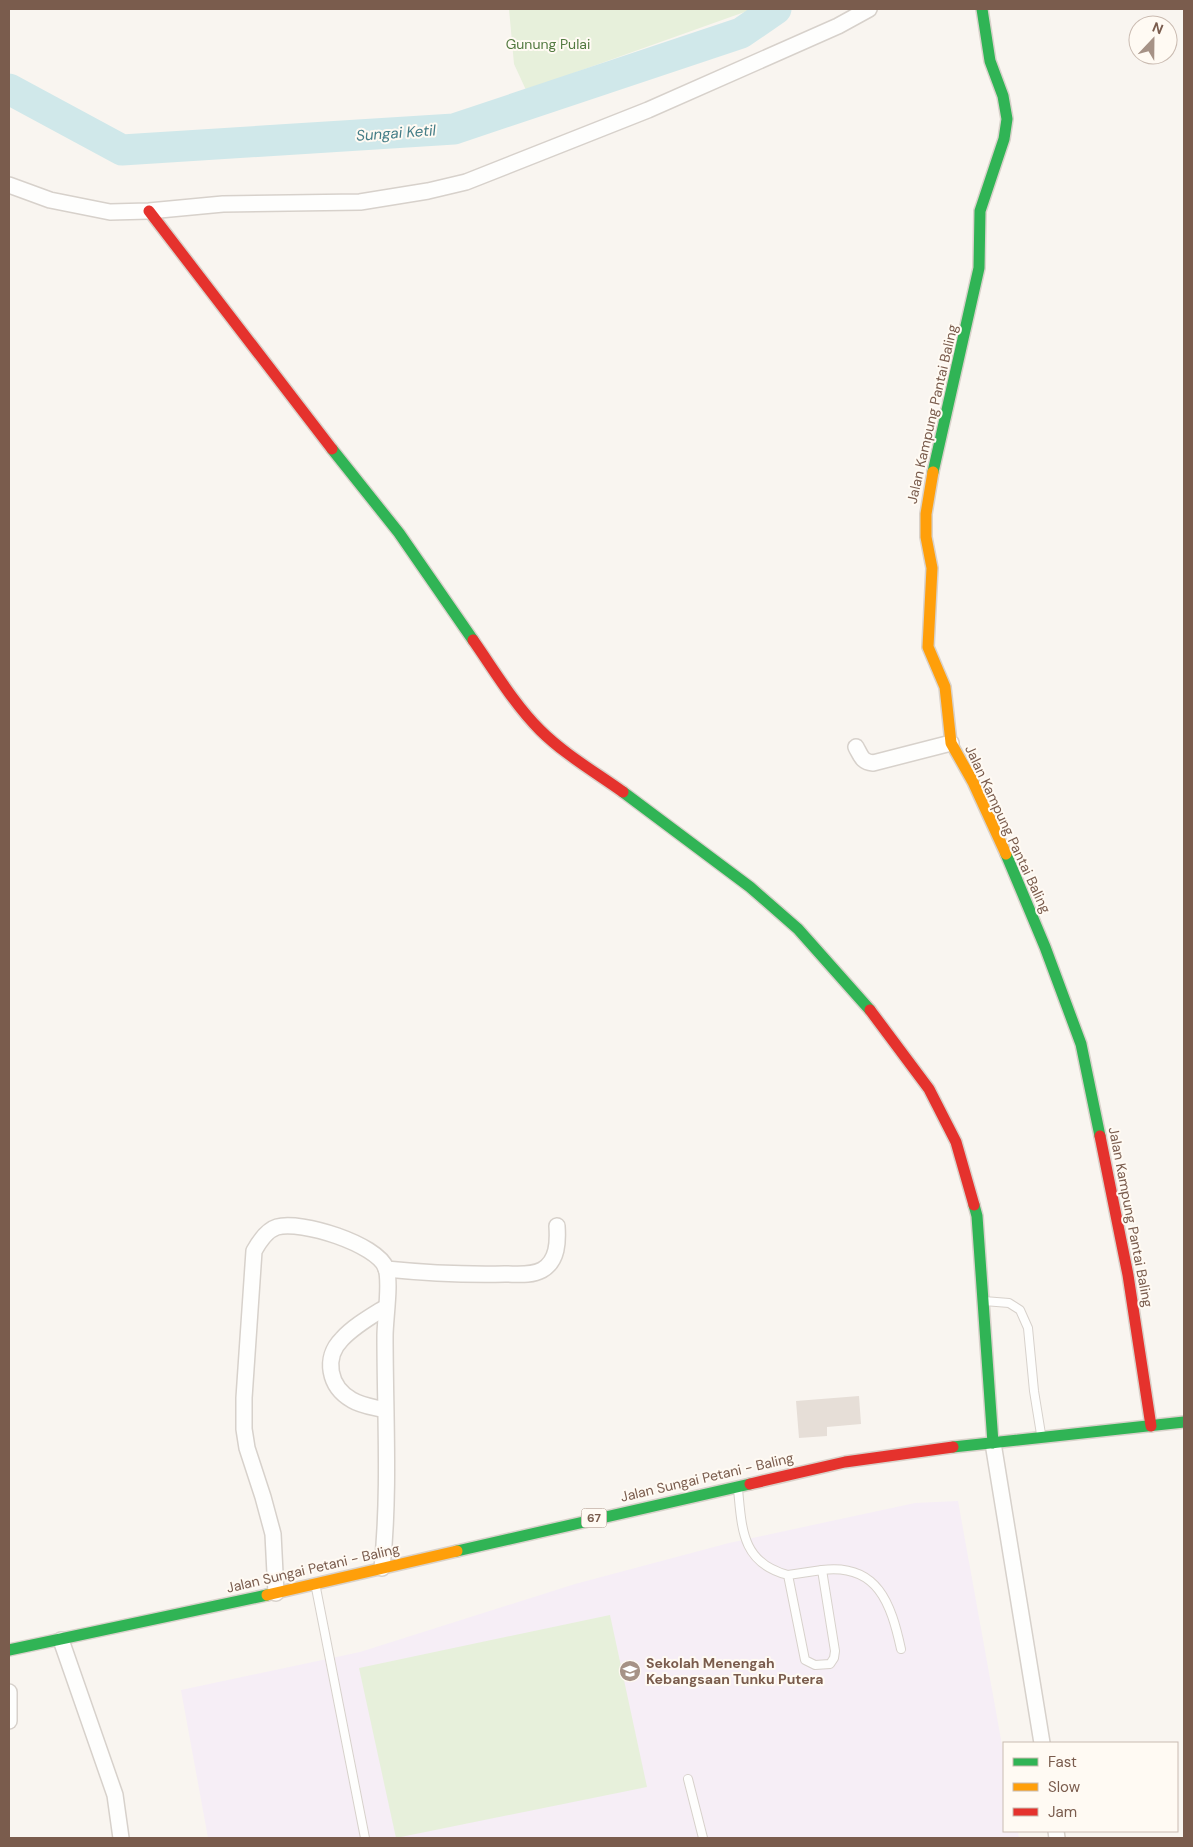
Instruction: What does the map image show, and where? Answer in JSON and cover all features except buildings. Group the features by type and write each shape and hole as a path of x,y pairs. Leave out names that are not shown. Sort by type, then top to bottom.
{"street":[{"path":"9,185 50,200 110,212 149,211 223,204 360,202 420,193 466,182 648,110 838,26 869,9"},
{"name":"Jalan Kampung Pantai Baling","path":"982,9 990,61 1003,96 1007,119 1004,139 980,211 979,268 926,514 926,537 932,568 928,647 944,687 950,721 951,743 973,782 1004,849 1045,947 1081,1044 1128,1275 1151,1426"},
{"path":"149,211 295,403 399,533 512,696 539,729 558,746 677,831 750,887 798,929 829,961 901,1050 944,1115 964,1164 977,1216 993,1443 1042,1742"},
{"path":"856,747 862,759 873,763 951,743"},
{"path":"276,1593 273,1534 263,1497 250,1462 244,1429 254,1251 270,1231 277,1227 300,1226 316,1229 365,1249 380,1259 386,1269 388,1281 385,1410 387,1515 382,1568"},
{"path":"386,1269 450,1275 530,1274 543,1270 552,1261 558,1243 556,1226"},
{"path":"385,1410 360,1404 350,1399 334,1383 330,1371 334,1350 341,1340 366,1320 386,1308"},
{"name":"Jalan Sungai Petani - Baling","path":"9,1650 276,1593 738,1485 845,1462 1042,1437 1184,1422"},
{"path":"61,1640 115,1795 121,1838"},
{"path":"9,1692 9,1721"}],"lane":[{"path":"984,1301 1008,1303 1020,1310 1028,1328 1034,1391 1042,1437"},
{"path":"738,1485 740,1516 753,1555 767,1568 788,1575 833,1569 856,1574 870,1580 879,1588 888,1602 901,1649"},
{"path":"788,1575 805,1660 808,1664 823,1666 830,1664 834,1658 835,1651 822,1570"},
{"path":"316,1583 365,1838"},
{"path":"688,1779 703,1838"}],"shaded area":[{"name":"Sekolah Menengah Kebangsaan Tunku Putera","path":"958,1501 1003,1750 1003,1832 1018,1832 1019,1838 208,1838 181,1690 360,1652 575,1584 729,1543 915,1503"}],"green space":[{"name":"Gunung Pulai","path":"509,9 753,9 526,90 514,64"},
{"path":"610,1615 647,1787 396,1838 359,1668"}],"waterway":[{"name":"Sungai Ketil","path":"9,89 122,150 454,129 741,33 776,9"}],"traffic: fast":[{"path":"933,472 979,268 980,211 1004,139 1007,119 1003,96 990,61 982,9"},
{"path":"332,449 399,533 473,640"},
{"path":"623,792 750,887 798,929 870,1010"},
{"path":"1006,854 1045,947 1081,1044 1100,1136"},
{"path":"974,1205 977,1216 993,1443"},
{"path":"953,1447 1184,1422"},
{"path":"457,1551 750,1484"},
{"path":"9,1650 267,1595"}],"traffic: slow":[{"path":"933,472 926,514 926,537 932,568 928,647 945,687 951,743 973,782 1006,854"},
{"path":"267,1595 457,1551"}],"traffic: jam":[{"path":"149,211 332,449"},
{"path":"473,640 513,698 540,730 569,755 623,792"},
{"path":"870,1010 929,1089 956,1142 974,1205"},
{"path":"1100,1136 1128,1275 1151,1426"},
{"path":"750,1484 845,1462 953,1447"}],"place":[{"name":"Sekolah Menengah Kebangsaan Tunku Putera","path":"630,1671"}]}
